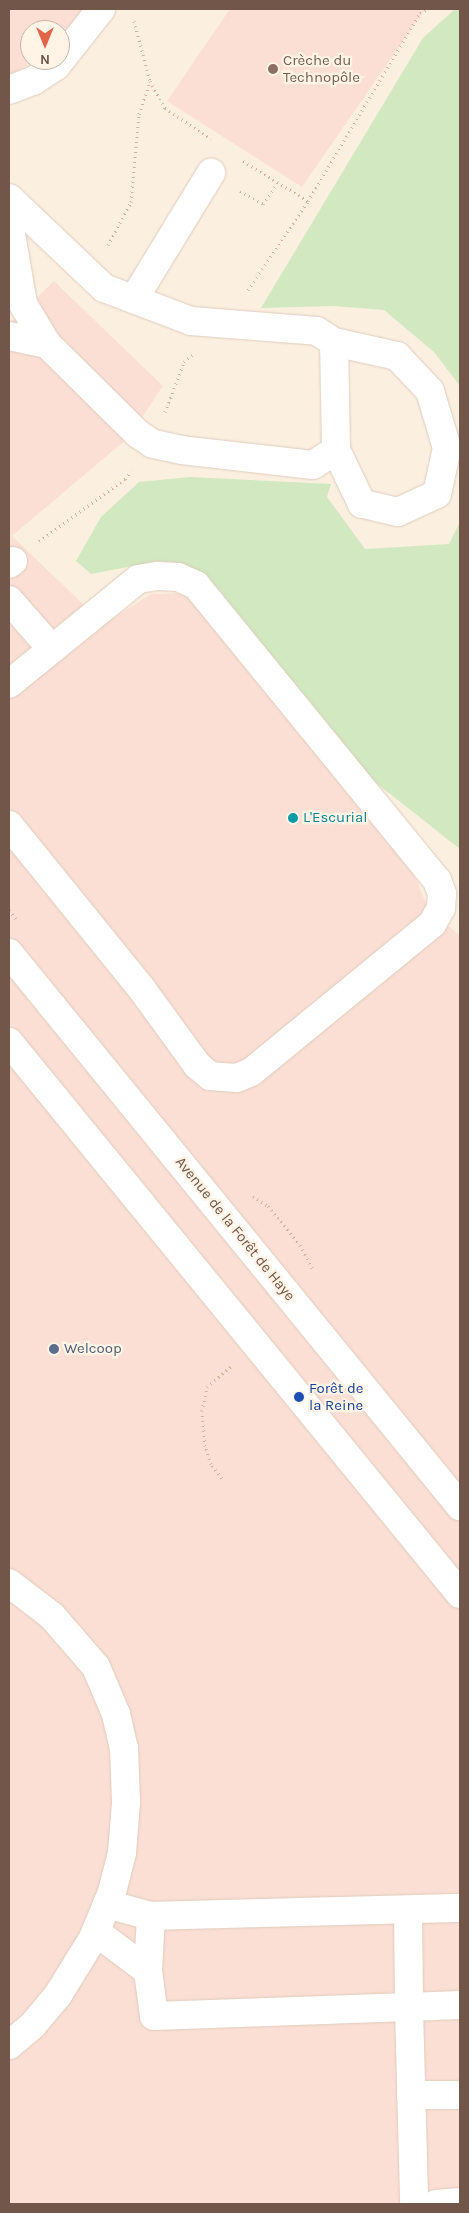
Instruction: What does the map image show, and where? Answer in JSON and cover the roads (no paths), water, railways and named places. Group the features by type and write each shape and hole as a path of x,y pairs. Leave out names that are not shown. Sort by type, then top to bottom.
{"street":[{"path":"9,90 33,81 56,66 101,9"},
{"path":"134,299 212,173"},
{"path":"9,198 104,288 191,321 317,331 334,342 397,356 430,391 447,448 437,494 398,512 362,504 336,450 334,342"},
{"path":"9,222 23,304 47,344 138,434 153,444 182,450 313,465 336,450"},
{"path":"9,336 47,344"},
{"path":"9,684 51,648 138,580 158,576 178,577 196,585 437,880 442,894 441,908 432,924 250,1072 237,1078 210,1076 198,1065 140,988 9,825"},
{"path":"9,600 51,648"},
{"name":"Avenue de la Forêt de Haye","path":"9,953 460,1506"},
{"path":"9,1042 460,1594"},
{"path":"9,1583 52,1616 77,1641 96,1667 116,1714 124,1748 126,1803 122,1853 107,1904 96,1932 58,1995 33,2025 9,2046"},
{"path":"107,1904 151,1916 460,1908"},
{"path":"408,1910 414,2204"},
{"path":"151,1916 148,1971 154,2016 460,2005"},
{"path":"96,1932 148,1971"},
{"path":"411,2095 460,2095"},
{"path":"436,2204 460,2202"}],"place":[{"name":"Crèche du Technopôle","path":"273,69"},
{"name":"L'Escurial","path":"293,818"},
{"name":"Welcoop","path":"54,1349"},
{"name":"Forêt de la Reine","path":"299,1397"}]}
